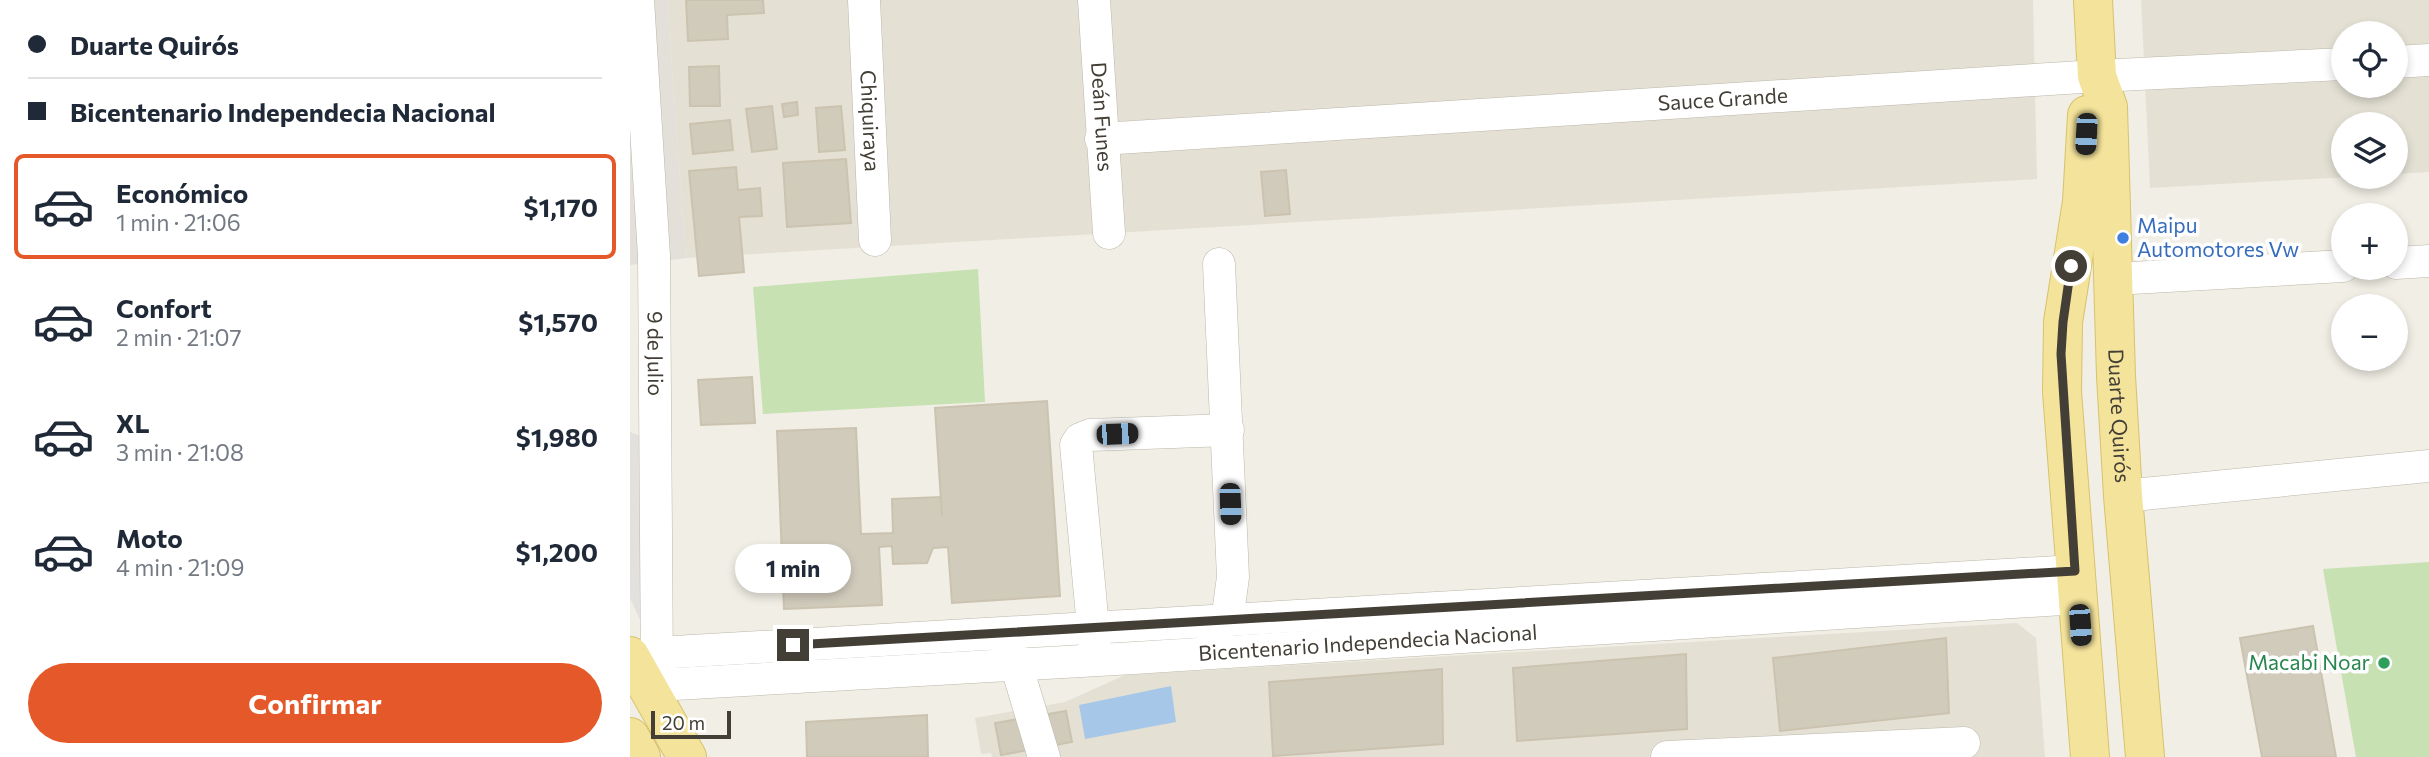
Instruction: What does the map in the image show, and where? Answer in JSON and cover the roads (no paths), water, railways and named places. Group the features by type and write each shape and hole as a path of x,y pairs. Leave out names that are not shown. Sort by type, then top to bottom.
{"main road":[{"name":"Duarte Quirós","path":"2093,0 2097,76 2108,107 2123,496 2145,757"},
{"name":"Duarte Quirós","path":"2090,757 2062,393 2063,322 2082,202 2087,108 2097,76"},
{"path":"643,655 657,695 687,757"},
{"path":"630,737 641,757"}],"street":[{"name":"9 de Julio","path":"638,0 643,655"},
{"name":"Chiquiraya","path":"863,0 875,240"},
{"name":"Deán Funes","path":"1094,0 1109,233"},
{"path":"2408,61 2429,60"},
{"name":"Sauce Grande","path":"1101,139 2097,76 2331,65"},
{"path":"2408,262 2429,261"},
{"path":"1134,657 1227,621 1233,577 1219,264"},
{"path":"2114,279 2331,267"},
{"path":"1096,660 1076,445 1080,439 1090,435 1228,430"},
{"path":"2123,496 2429,466"},
{"name":"Bicentenario Independecia Nacional","path":"643,655 1227,621 2076,584"},
{"name":"Bicentenario Independecia Nacional","path":"657,695 1016,664 2076,584"},
{"path":"984,634 1007,646 1016,664 1044,757"},
{"path":"1667,757 1965,743"}],"water":[{"path":"1171,686 1176,722 1085,739 1079,705"}],"place":[{"name":"Maipu Automotores Vw","path":"2123,238"},
{"name":"Macabi Noar","path":"2384,663"}]}
